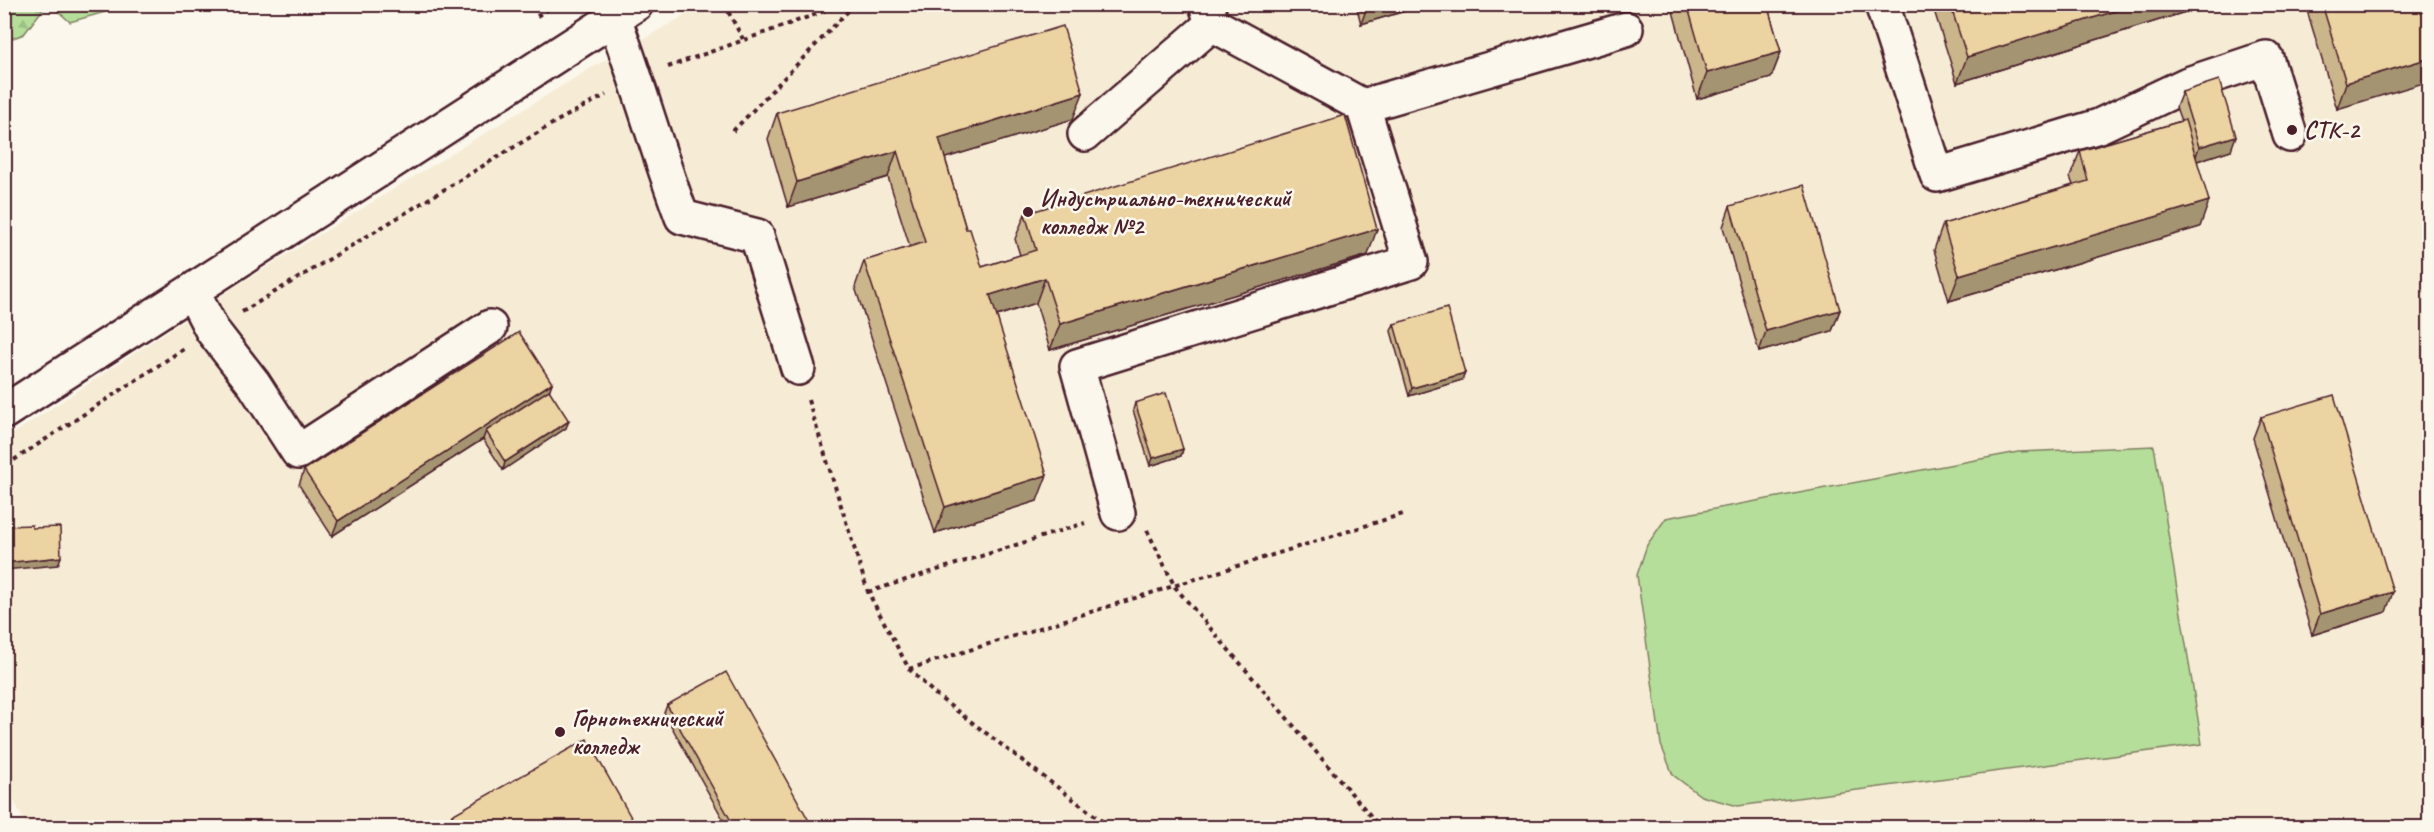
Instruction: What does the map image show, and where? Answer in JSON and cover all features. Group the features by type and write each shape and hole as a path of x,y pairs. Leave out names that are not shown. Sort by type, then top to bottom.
{"street":[{"path":"1882,4 1937,175 2099,126 2188,84 2266,58 2290,135"},
{"path":"4,412 625,11 637,78 659,155 682,218 757,236 798,368"},
{"path":"1085,134 1209,14 1363,106 1411,262 1077,366 1118,513"},
{"path":"1363,106 1626,29"},
{"path":"192,291 212,330 254,384 298,452 490,327"}],"path":[{"path":"537,16 556,4"},
{"path":"724,4 743,39"},
{"path":"14,460 212,330 557,121 637,78 845,4"},
{"path":"733,131 855,4"},
{"path":"798,368 868,592 909,669 936,695 1111,828"},
{"path":"868,592 1136,507 1175,587 1381,828"},
{"path":"909,669 1403,514"}],"shaded area":[{"path":"703,5 2429,5 2429,827 27,828 5,782 5,439 231,289 586,71"}],"green space":[{"path":"5,4 46,5 24,34 5,41"},
{"path":"51,5 103,5 105,12 70,22"},
{"path":"2154,446 2202,744 1738,806 1701,796 1673,775 1661,745 1637,575 1647,545 1666,518 2018,452"}],"building":[{"path":"1687,4 1767,4 1781,52 1707,73"},
{"path":"1950,4 2138,4 1967,57"},
{"path":"2322,4 2430,4 2430,58 2346,83"},
{"path":"1063,26 1083,93 939,138 966,229 970,229 982,267 1036,250 1025,214 1345,115 1377,229 1060,324 1045,278 990,295 1047,475 945,507 864,261 925,242 897,151 797,182 777,113"},
{"path":"2219,80 2236,136 2199,147 2182,92"},
{"path":"2185,120 2209,201 1959,275 1943,224 2088,181 2080,151"},
{"path":"1804,185 1840,310 1766,331 1730,206"},
{"path":"1447,308 1465,373 1412,388 1394,324"},
{"path":"519,332 552,383 338,521 304,470"},
{"path":"549,390 569,421 505,462 486,431"},
{"path":"1166,393 1183,449 1153,458 1135,403"},
{"path":"2334,395 2393,592 2320,614 2261,417"},
{"path":"32,525 32,528 60,527 61,557 4,563 4,526"},
{"path":"726,672 813,828 735,828 667,705"},
{"path":"587,739 637,828 459,828 452,815"}],"place":[{"name":"СТК-2","path":"2292,130"},
{"name":"Индустриально-технический колледж №2","path":"1028,212"},
{"name":"Горнотехнический колледж","path":"560,732"}]}
